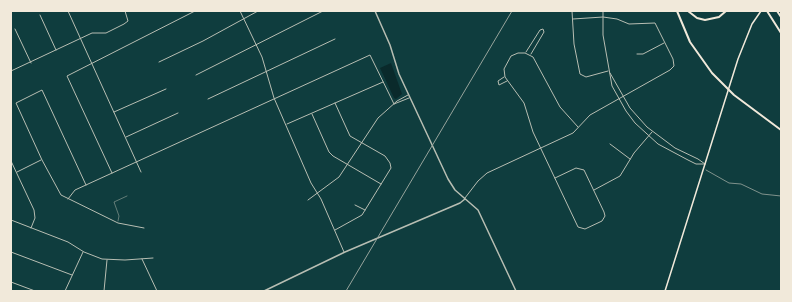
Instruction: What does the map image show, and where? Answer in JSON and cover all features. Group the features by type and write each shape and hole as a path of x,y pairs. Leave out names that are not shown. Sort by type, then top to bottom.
{"highway":[{"path":"677,11 690,42 712,73 734,95 781,130"},
{"path":"688,11 697,18 704,20 719,17 726,11"},
{"path":"767,11 781,33"},
{"path":"777,11 781,17"}],"main road":[{"path":"665,291 748,33 760,12"}],"street":[{"path":"68,11 141,172"},
{"path":"11,72 92,33 106,33 124,24 128,20 125,11"},
{"path":"112,173 67,76 195,11"},
{"path":"240,11 267,71 274,98 311,182 318,193 345,252"},
{"path":"158,62 203,41 258,11"},
{"path":"196,75 323,11"},
{"path":"376,11 409,98 451,185 478,210 515,291"},
{"path":"572,11 574,44 580,74 586,77 609,70"},
{"path":"603,11 603,35 612,86 618,99 635,123 649,136 674,153 696,164 705,164"},
{"path":"40,15 56,51"},
{"path":"264,291 345,252 460,203 465,199 478,181 487,173 573,133 590,115 672,68 674,62 655,23 629,24 618,19 603,17 573,18"},
{"path":"15,29 31,63"},
{"path":"525,53 540,30 543,29 544,32 530,55"},
{"path":"208,100 335,39"},
{"path":"637,54 643,54 665,43"},
{"path":"555,178 576,168 582,168 604,212 604,219 585,229 578,227 530,125 524,103 505,77 504,69 511,56 518,53 525,53 530,55 538,62 560,107 578,127"},
{"path":"68,199 75,190 370,55 394,104"},
{"path":"609,70 623,96 639,119 652,132 676,149 698,159 705,164"},
{"path":"505,77 500,79 498,83 502,84 507,81"},
{"path":"286,124 383,82"},
{"path":"114,112 166,88"},
{"path":"86,185 42,90 16,103 57,191 68,199 118,222 144,228"},
{"path":"308,200 339,177 378,118 394,104 408,95"},
{"path":"394,104 409,98"},
{"path":"334,230 358,219 366,210 391,168 390,163 385,156 350,136 335,103"},
{"path":"125,137 178,113"},
{"path":"312,114 329,152 333,156 381,185"},
{"path":"594,190 620,176 630,159 652,132"},
{"path":"610,144 630,159"},
{"path":"674,153 676,149"},
{"path":"17,172 42,160"},
{"path":"11,161 34,210 35,218 31,228"},
{"path":"355,204 366,210"},
{"path":"11,220 68,242 84,252 107,260 153,258"},
{"path":"11,252 72,275"},
{"path":"65,291 84,252"},
{"path":"142,259 157,291"},
{"path":"104,291 107,260"},
{"path":"11,282 35,291"}],"lane":[{"path":"118,222 119,216 114,202 127,196"}],"path":[{"path":"704,168 729,183 742,184 762,194 781,196"}],"water":[{"path":"391,63 402,94 396,99 394,98 380,68"}],"railway":[{"path":"346,291 512,11"}]}
